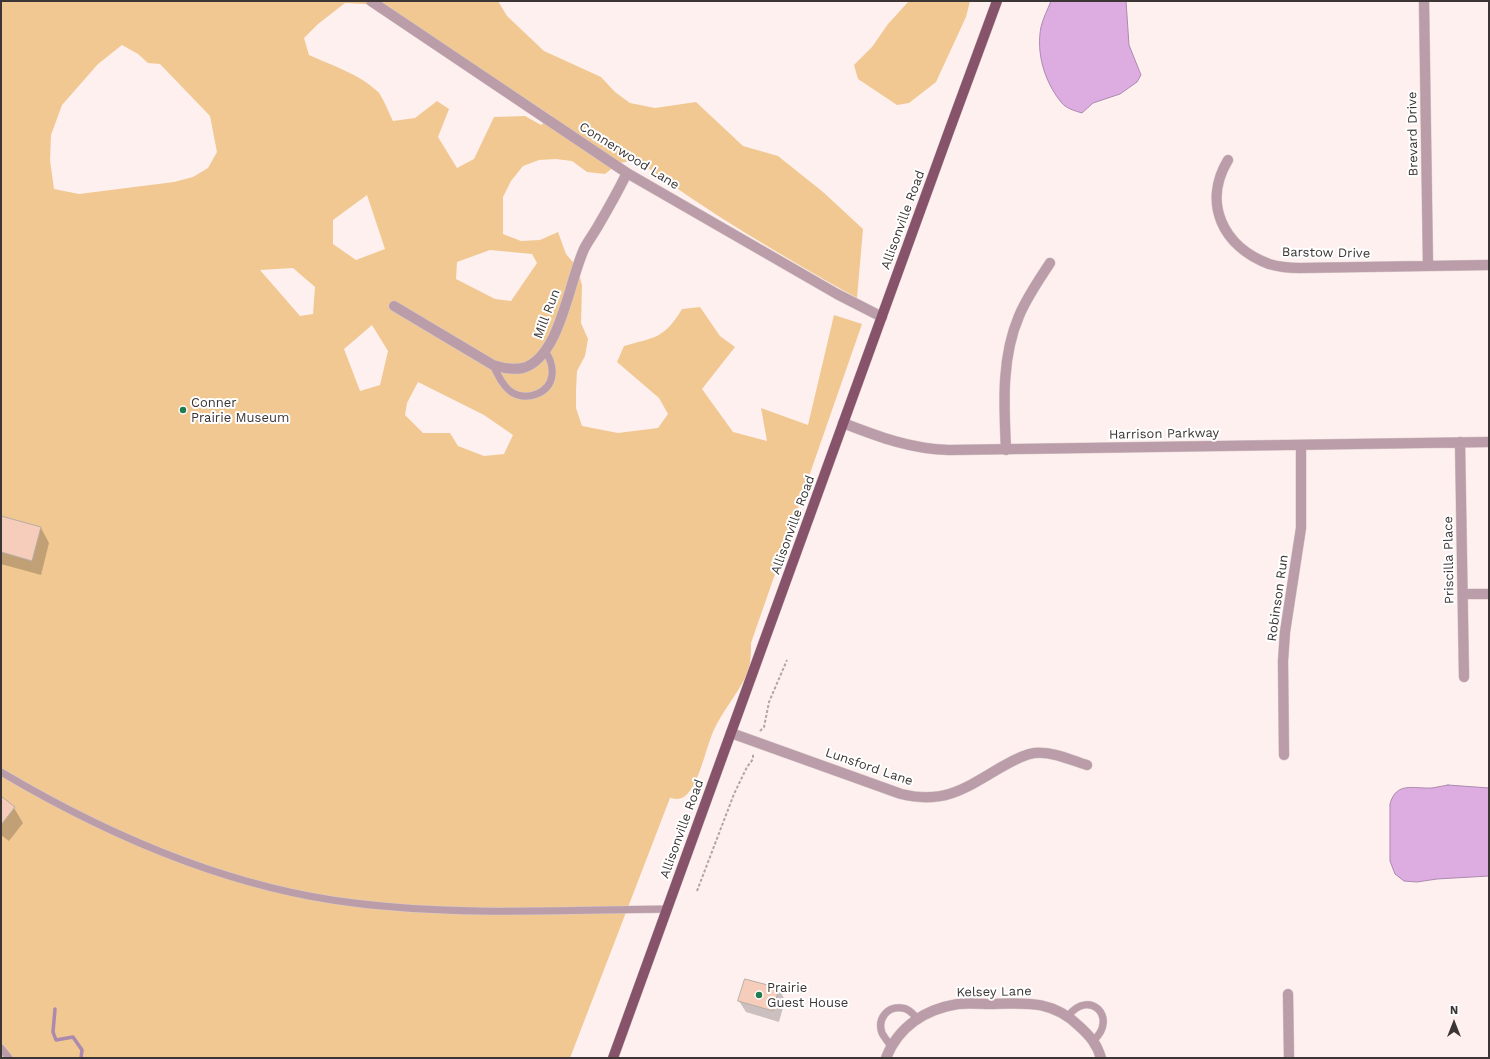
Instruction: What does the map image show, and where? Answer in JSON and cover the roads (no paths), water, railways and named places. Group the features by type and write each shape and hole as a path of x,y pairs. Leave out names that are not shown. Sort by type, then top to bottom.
{"main road":[{"name":"Allisonville Road","path":"613,1058 997,1"}],"street":[{"name":"Connerwood Lane","path":"371,1 628,173 837,294 882,317"},
{"name":"Brevard Drive","path":"1424,1 1428,266"},
{"name":"Barstow Drive","path":"1228,160 1217,185 1217,209 1221,221 1229,234 1249,253 1260,260 1279,266 1300,268 1489,265"},
{"name":"Mill Run","path":"394,306 493,365 504,369 522,368 531,364 545,351 557,328 585,248 628,173"},
{"path":"1006,450 1005,382 1010,346 1019,316 1033,289 1050,263"},
{"name":"Harrison Parkway","path":"843,423 889,440 923,449 964,451 1489,442"},
{"name":"Priscilla Place","path":"1460,442 1464,677"},
{"name":"Robinson Run","path":"1284,755 1283,661 1301,528 1301,445"},
{"path":"1463,594 1489,594"},
{"name":"Lunsford Lane","path":"731,733 901,794 929,798 958,791 1020,757 1033,753 1052,754 1087,765"},
{"path":"1288,994 1289,1058"},
{"name":"Kelsey Lane","path":"886,1058 891,1046 899,1035 917,1018 938,1009 960,1004 1032,1003 1045,1006 1068,1016 1094,1040 1102,1058"}],"lane":[{"path":"493,365 499,379 514,393 526,396 537,395 546,388 552,376 551,361 545,351"},
{"path":"1,772 68,808 170,856 229,876 297,894 354,903 410,909 508,911 667,909"},
{"path":"1068,1016 1080,1005 1090,1005 1098,1009 1103,1018 1103,1028 1094,1040"},
{"path":"891,1046 881,1031 881,1021 886,1013 893,1008 902,1008 909,1010 917,1018"},
{"path":"1,1048 9,1058"}],"waterway":[{"path":"55,1009 53,1032 56,1040 73,1037 82,1050 81,1058"}],"place":[{"name":"Conner Prairie Museum","path":"183,410"},
{"name":"Prairie Guest House","path":"759,995"}]}
